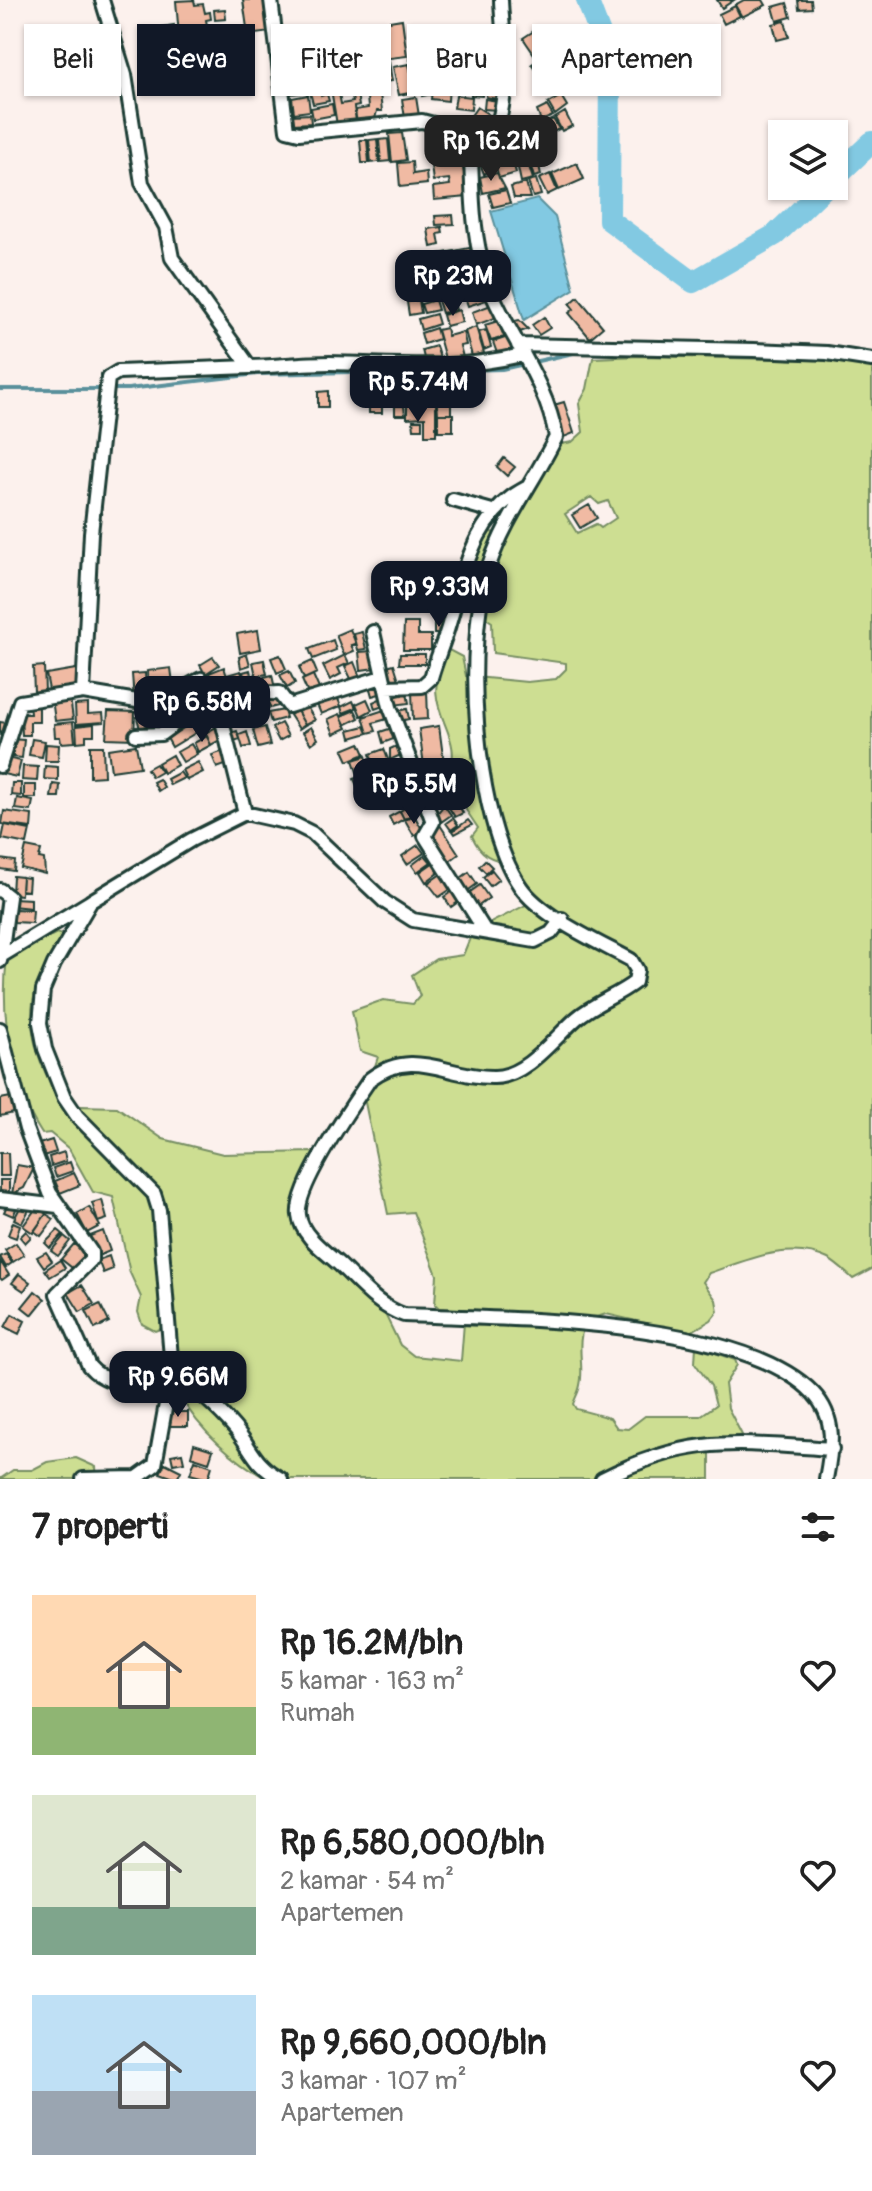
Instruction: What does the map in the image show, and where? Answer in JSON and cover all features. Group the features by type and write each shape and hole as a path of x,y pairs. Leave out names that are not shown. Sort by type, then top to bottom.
{"street":[{"path":"102,0 125,75 142,183 166,227 172,258 250,367"},
{"path":"271,0 287,130 299,133 422,121 441,126 462,150 471,151 480,147 496,131 504,104 501,0"},
{"path":"471,151 476,240 492,293 548,408 556,437 526,488 490,563 478,604 473,659 478,729 496,828 506,858 521,887 539,906 631,960 637,970 635,982 578,1017 540,1057 496,1078 435,1065 399,1063 381,1071 370,1079 349,1109 302,1192 299,1215 304,1227 382,1305 404,1315 633,1328 693,1338 762,1361 814,1394 827,1417 834,1440 826,1479"},
{"path":"83,692 89,560 108,378 118,372 331,363 440,367 482,365 520,352 768,350 872,360"},
{"path":"136,735 153,737 161,734 214,695 234,686 279,693 289,706 384,682 422,686 431,678 468,554 492,511 507,497 526,488"},
{"path":"453,500 492,511"},
{"path":"373,632 405,753 433,822 425,836 485,931"},
{"path":"0,766 20,702 83,692 143,702 162,700 201,679 214,695"},
{"path":"223,725 245,813"},
{"path":"1,958 191,840 245,813 294,824 312,833 397,913 413,920 535,941 551,933 562,919"},
{"path":"0,890 9,897 1,958"},
{"path":"83,1479 137,1478 155,1465 172,1370 159,1210 154,1194 77,1116 64,1097 45,1049 40,1023 43,990 54,964 91,901"},
{"path":"0,1032 26,1129 58,1206 91,1252 91,1260 57,1294 89,1366 96,1373 126,1384 169,1392"},
{"path":"0,1199 58,1206"},
{"path":"172,1370 200,1392 237,1429 255,1460 281,1479"},
{"path":"602,1479 659,1452 703,1443 832,1449"}],"green space":[{"path":"640,356 818,360 872,366 872,1269 853,1279 831,1261 813,1254 798,1251 767,1254 709,1273 703,1282 716,1300 718,1311 711,1320 689,1333 606,1314 587,1320 580,1345 580,1385 573,1404 576,1409 610,1418 617,1428 628,1429 645,1416 700,1416 716,1405 711,1386 695,1363 696,1346 735,1360 737,1365 725,1384 728,1408 743,1437 724,1437 710,1454 710,1479 268,1479 219,1444 188,1409 175,1383 166,1335 160,1329 155,1331 142,1324 138,1312 141,1297 130,1273 113,1197 93,1192 69,1149 50,1133 42,1134 31,1115 10,1048 5,1002 7,957 57,933 65,936 37,986 32,1019 33,1035 43,1067 67,1110 80,1106 117,1107 163,1139 223,1154 314,1152 295,1209 316,1249 385,1314 400,1345 414,1356 461,1361 465,1310 439,1308 435,1304 437,1275 413,1212 388,1214 361,1083 373,1072 378,1057 360,1051 352,1011 383,1000 413,1004 420,996 412,975 436,959 463,955 470,938 492,922 538,899 512,863 488,856 472,836 478,828 466,810 464,794 455,796 448,775 453,759 452,745 436,689 439,671 449,650 462,657 466,676 527,682 556,679 566,669 566,663 493,653 492,622 460,601 471,554 485,531 507,535 557,445 572,442 583,432 579,404 587,389 593,358","holes":["591,497 599,504 608,501 616,518 601,528 596,524 577,533 565,514"]},
{"path":"76,1458 96,1467 97,1479 0,1479 13,1470 32,1470 47,1462"}],"water":[{"path":"537,199 555,217 574,289 524,320 491,211"}],"building":[{"path":"194,0 195,5 203,4 205,13 210,12 211,19 206,20 207,24 178,24 176,1"},
{"path":"243,0 267,0 271,32 255,34 255,24 246,24"},
{"path":"717,0 734,0 722,8"},
{"path":"744,0 763,0 766,5 742,17 735,5"},
{"path":"798,0 811,0 812,8 799,9"},
{"path":"787,3 791,17 777,21 773,7"},
{"path":"735,6 740,16 724,24 719,14"},
{"path":"225,9 226,19 215,20 214,10"},
{"path":"402,19 407,56 391,58 391,24 383,22"},
{"path":"785,21 789,37 777,40 773,24"},
{"path":"532,32 532,51 523,38"},
{"path":"407,64 407,94 399,95 393,67"},
{"path":"308,96 310,111 294,113 292,98"},
{"path":"311,96 328,96 329,101 313,104"},
{"path":"332,96 340,96 341,104 353,102 352,96 357,96 359,106 354,107 356,121 337,125"},
{"path":"380,96 382,111 377,111 374,122 357,124 355,110 368,108 367,97 360,97"},
{"path":"431,96 448,96 448,101 431,99"},
{"path":"456,96 472,97 471,110 454,108"},
{"path":"561,96 567,106 555,115 548,103"},
{"path":"416,97 419,116 405,118 402,99"},
{"path":"485,99 498,101 497,110 484,109"},
{"path":"332,104 334,115 313,119 311,108"},
{"path":"547,106 553,116 541,121 537,111"},
{"path":"477,107 491,116 487,121 493,125 480,139 463,127"},
{"path":"565,112 572,126 562,131 555,118"},
{"path":"310,114 311,123 293,124 292,115"},
{"path":"553,119 559,129 549,134 543,124"},
{"path":"537,125 540,135 523,141 520,130"},
{"path":"513,129 518,141 510,144 514,155 505,158 497,135"},
{"path":"402,133 406,160 392,162 389,134"},
{"path":"377,139 379,162 371,163 369,140"},
{"path":"388,139 390,161 381,162 379,140"},
{"path":"360,140 367,140 369,163 362,163"},
{"path":"539,141 544,157 533,160 528,144"},
{"path":"521,142 533,179 521,182 513,144"},
{"path":"500,149 504,163 484,174 478,157"},
{"path":"461,155 468,197 434,200 433,187 450,185 449,179 433,181 430,158"},
{"path":"512,158 516,173 499,178 496,167"},
{"path":"412,162 413,174 426,172 427,184 400,187 398,163"},
{"path":"577,163 584,179 559,190 552,174"},
{"path":"539,165 541,175 534,177 531,167"},
{"path":"497,173 505,188 483,193 480,177"},
{"path":"550,174 557,190 547,195 539,179"},
{"path":"536,179 541,195 533,197 528,181"},
{"path":"526,183 530,198 514,198 511,187"},
{"path":"506,190 510,203 493,207 489,194"},
{"path":"453,215 454,224 436,225 435,216"},
{"path":"442,227 443,233 438,234 440,245 431,247 428,229"},
{"path":"470,248 472,260 453,263 455,270 436,274 433,255"},
{"path":"481,279 484,286 473,289 474,294 483,291 486,300 468,306 461,285"},
{"path":"452,296 456,310 442,313 438,300"},
{"path":"578,297 603,327 590,338 569,313 574,309 570,304"},
{"path":"419,300 421,313 409,315 407,302"},
{"path":"435,300 438,310 424,313 421,304"},
{"path":"491,305 495,318 476,325 472,312"},
{"path":"459,310 462,322 446,326 443,315"},
{"path":"436,314 439,324 421,330 418,319"},
{"path":"544,317 550,328 539,335 532,325"},
{"path":"519,320 528,329 520,332 510,322"},
{"path":"498,321 504,337 491,341 485,325"},
{"path":"476,327 484,353 472,356 465,331"},
{"path":"436,328 439,339 424,344 421,333"},
{"path":"446,328 448,336 463,332 466,345 460,346 463,357 446,362 437,330"},
{"path":"486,330 491,347 484,350 479,332"},
{"path":"508,337 513,351 498,356 493,342"},
{"path":"436,346 440,358 425,362 422,350"},
{"path":"438,383 451,383 451,398 438,398"},
{"path":"328,391 328,407 318,407 318,392"},
{"path":"369,392 382,392 382,413 369,413"},
{"path":"407,394 436,394 436,435 425,435 425,417 407,418"},
{"path":"437,399 451,399 451,414 438,414"},
{"path":"564,402 574,433 564,437 554,405"},
{"path":"395,406 404,406 405,415 395,415"},
{"path":"438,414 453,414 453,431 438,431"},
{"path":"413,420 422,420 422,429 414,429"},
{"path":"504,458 515,467 507,476 497,467"},
{"path":"589,505 597,518 580,528 572,515"},
{"path":"404,623 418,623 418,635 431,635 431,650 403,650"},
{"path":"434,623 443,623 444,634 434,634"},
{"path":"350,629 356,644 351,645 354,651 344,655 336,635"},
{"path":"258,630 261,649 240,653 237,634"},
{"path":"362,632 366,649 358,650 354,634"},
{"path":"333,640 336,650 313,659 309,649"},
{"path":"373,651 375,668 361,670 359,652"},
{"path":"247,654 250,665 241,668 239,657"},
{"path":"400,654 425,654 425,664 399,664"},
{"path":"280,655 286,669 277,673 271,658"},
{"path":"345,655 349,663 338,668 341,674 330,680 323,666"},
{"path":"213,657 219,665 205,674 200,665"},
{"path":"264,660 267,674 256,676 253,662"},
{"path":"312,661 317,673 304,679 299,667"},
{"path":"354,662 360,677 352,681 345,666"},
{"path":"394,664 399,680 387,683 383,667"},
{"path":"44,666 45,692 34,692 33,667"},
{"path":"224,667 230,686 215,691 209,673"},
{"path":"171,668 173,683 164,684 165,696 150,698 147,671"},
{"path":"76,669 78,685 71,686 72,691 57,694 56,689 49,690 46,674"},
{"path":"250,670 252,680 245,681 243,672"},
{"path":"241,671 244,681 230,685 227,675"},
{"path":"289,671 295,683 287,688 280,675"},
{"path":"145,673 147,699 134,700 132,674"},
{"path":"272,675 275,689 267,691 264,677"},
{"path":"313,675 320,691 309,696 302,680"},
{"path":"380,682 383,693 372,696 369,685"},
{"path":"202,686 209,697 194,707 186,696"},
{"path":"406,688 409,703 394,705 393,697 402,695 401,689"},
{"path":"427,690 428,719 413,720 412,691"},
{"path":"336,694 341,706 321,714 316,702"},
{"path":"70,697 73,719 55,721 52,699"},
{"path":"384,697 386,705 375,709 373,702"},
{"path":"183,699 189,711 180,716 174,704"},
{"path":"275,699 278,706 270,708 268,701"},
{"path":"367,699 372,710 361,716 356,704"},
{"path":"353,701 356,708 343,713 341,707"},
{"path":"304,702 315,720 305,725 295,707"},
{"path":"29,703 39,703 39,722 30,722 30,735 22,735 21,714 30,714"},
{"path":"88,704 88,714 103,713 104,722 76,724 75,705"},
{"path":"174,704 180,716 172,720 165,709"},
{"path":"211,708 219,720 207,727 199,715"},
{"path":"407,709 409,719 399,721 396,711"},
{"path":"284,710 286,718 271,722 268,713"},
{"path":"355,710 359,718 345,725 341,716"},
{"path":"384,710 387,719 373,723 376,731 368,733 363,717"},
{"path":"108,711 135,712 134,739 106,738"},
{"path":"297,711 305,725 299,729 290,715"},
{"path":"152,714 153,721 140,729 137,717"},
{"path":"340,714 347,728 334,734 328,719"},
{"path":"0,722 7,723 7,735 0,735"},
{"path":"73,722 75,742 61,743 60,737 55,737 54,724"},
{"path":"192,723 197,732 172,747 167,738"},
{"path":"281,723 288,736 279,741 272,728"},
{"path":"94,724 94,735 86,735 86,741 77,742 76,726"},
{"path":"365,726 368,733 351,738 349,730"},
{"path":"439,726 445,771 425,773 419,729"},
{"path":"216,727 222,739 211,745 205,733"},
{"path":"265,727 270,745 258,748 253,730"},
{"path":"311,727 318,739 311,744 303,732"},
{"path":"395,727 399,737 383,743 380,732"},
{"path":"237,731 240,739 229,743 227,734"},
{"path":"247,732 251,746 243,748 239,735"},
{"path":"207,736 211,745 198,752 194,743"},
{"path":"10,739 24,740 22,758 13,757 13,751 9,751"},
{"path":"32,739 45,741 42,757 29,755"},
{"path":"360,743 365,754 348,761 343,750"},
{"path":"46,744 59,745 58,761 45,761"},
{"path":"191,744 197,754 183,762 177,752"},
{"path":"401,744 405,753 390,760 390,749"},
{"path":"136,745 140,767 111,771 108,749"},
{"path":"90,746 103,746 104,776 90,777"},
{"path":"384,749 389,762 375,767 370,754"},
{"path":"224,751 228,764 217,768 212,755"},
{"path":"172,755 177,765 163,773 158,763"},
{"path":"366,756 370,767 357,772 353,760"},
{"path":"6,758 21,761 17,777 3,774"},
{"path":"198,762 203,772 187,780 182,770"},
{"path":"392,763 396,773 384,777 381,766"},
{"path":"156,764 161,772 152,777 147,769"},
{"path":"23,766 38,767 37,781 22,780"},
{"path":"45,766 58,767 58,780 44,779"},
{"path":"180,772 184,778 170,785 167,779"},
{"path":"372,772 376,781 358,788 354,779"},
{"path":"159,779 164,787 158,791 153,782"},
{"path":"12,783 21,783 21,796 11,795"},
{"path":"53,784 60,785 59,797 51,797"},
{"path":"439,784 445,795 429,804 422,793"},
{"path":"24,785 36,785 36,798 24,798"},
{"path":"375,787 378,794 360,801 357,794"},
{"path":"17,798 33,801 31,811 15,809"},
{"path":"381,798 384,806 373,806 371,801"},
{"path":"461,799 463,803 459,806 463,813 455,817 448,806"},
{"path":"414,803 419,810 404,819 400,811"},
{"path":"444,805 451,815 441,822 436,815"},
{"path":"4,811 32,815 31,828 2,824"},
{"path":"400,811 404,819 393,825 389,817"},
{"path":"414,815 423,831 414,836 405,820"},
{"path":"453,818 458,825 451,830 446,823"},
{"path":"468,820 472,825 455,834 453,831"},
{"path":"5,825 30,830 27,844 2,839"},
{"path":"440,825 459,854 447,863 427,834"},
{"path":"418,845 424,853 407,864 402,856"},
{"path":"26,847 41,850 39,858 44,859 45,874 21,868"},
{"path":"425,855 431,862 417,872 412,865"},
{"path":"0,859 15,861 14,871 0,869"},
{"path":"437,860 443,869 426,882 420,872"},
{"path":"485,860 492,867 486,873 479,866"},
{"path":"492,870 499,879 490,886 483,877"},
{"path":"444,872 454,887 439,897 428,883"},
{"path":"469,872 477,884 466,892 457,881"},
{"path":"13,876 22,877 21,895 12,894"},
{"path":"22,877 29,878 28,891 21,890"},
{"path":"480,885 489,898 476,908 466,895"},
{"path":"454,890 461,900 451,907 444,897"},
{"path":"13,898 31,899 31,908 12,906"},
{"path":"14,909 33,910 32,923 14,922"},
{"path":"11,1097 14,1113 0,1116 0,1099"},
{"path":"52,1140 56,1152 43,1156 39,1144"},
{"path":"64,1152 66,1161 51,1166 49,1157"},
{"path":"0,1153 8,1153 9,1176 0,1176"},
{"path":"70,1162 73,1171 56,1177 53,1168"},
{"path":"17,1165 34,1168 24,1188 12,1194"},
{"path":"74,1173 80,1185 60,1193 55,1181"},
{"path":"0,1180 9,1180 9,1196 0,1196"},
{"path":"102,1200 107,1219 98,1222 92,1203"},
{"path":"9,1201 18,1205 13,1216 4,1212"},
{"path":"22,1204 30,1208 22,1223 14,1219"},
{"path":"37,1207 46,1214 33,1233 23,1226"},
{"path":"89,1207 100,1226 87,1233 77,1214"},
{"path":"46,1214 54,1219 41,1236 34,1231"},
{"path":"13,1222 20,1225 16,1238 8,1235"},
{"path":"58,1230 63,1234 50,1248 45,1243"},
{"path":"26,1231 31,1237 25,1243 20,1237"},
{"path":"103,1231 110,1251 98,1256 90,1236"},
{"path":"64,1236 70,1241 58,1256 51,1251"},
{"path":"16,1243 24,1255 13,1262 5,1250"},
{"path":"74,1244 88,1256 76,1271 61,1259"},
{"path":"46,1252 52,1261 44,1267 37,1257"},
{"path":"6,1254 12,1263 6,1267 0,1257"},
{"path":"109,1256 113,1269 103,1273 98,1260"},
{"path":"60,1260 65,1268 50,1277 45,1270"},
{"path":"0,1261 9,1275 2,1280 0,1278"},
{"path":"19,1274 30,1282 24,1291 12,1283"},
{"path":"82,1285 94,1304 80,1312 68,1293"},
{"path":"35,1291 45,1299 32,1315 22,1307"},
{"path":"100,1304 109,1322 95,1329 86,1311"},
{"path":"12,1314 25,1321 19,1334 5,1327"},
{"path":"168,1412 188,1412 188,1426 168,1426"},
{"path":"194,1444 213,1450 209,1462 191,1456"},
{"path":"182,1453 184,1462 173,1464 171,1455"},
{"path":"195,1460 212,1466 208,1479 190,1474"},
{"path":"165,1463 181,1471 177,1479 160,1473"}],"waterway":[{"path":"587,0 610,60 609,220 693,282 775,235 811,200"},
{"path":"848,165 872,142"},
{"path":"465,370 502,369 578,352"},
{"path":"615,353 770,357"},
{"path":"0,389 128,389 257,374 400,371"}]}
